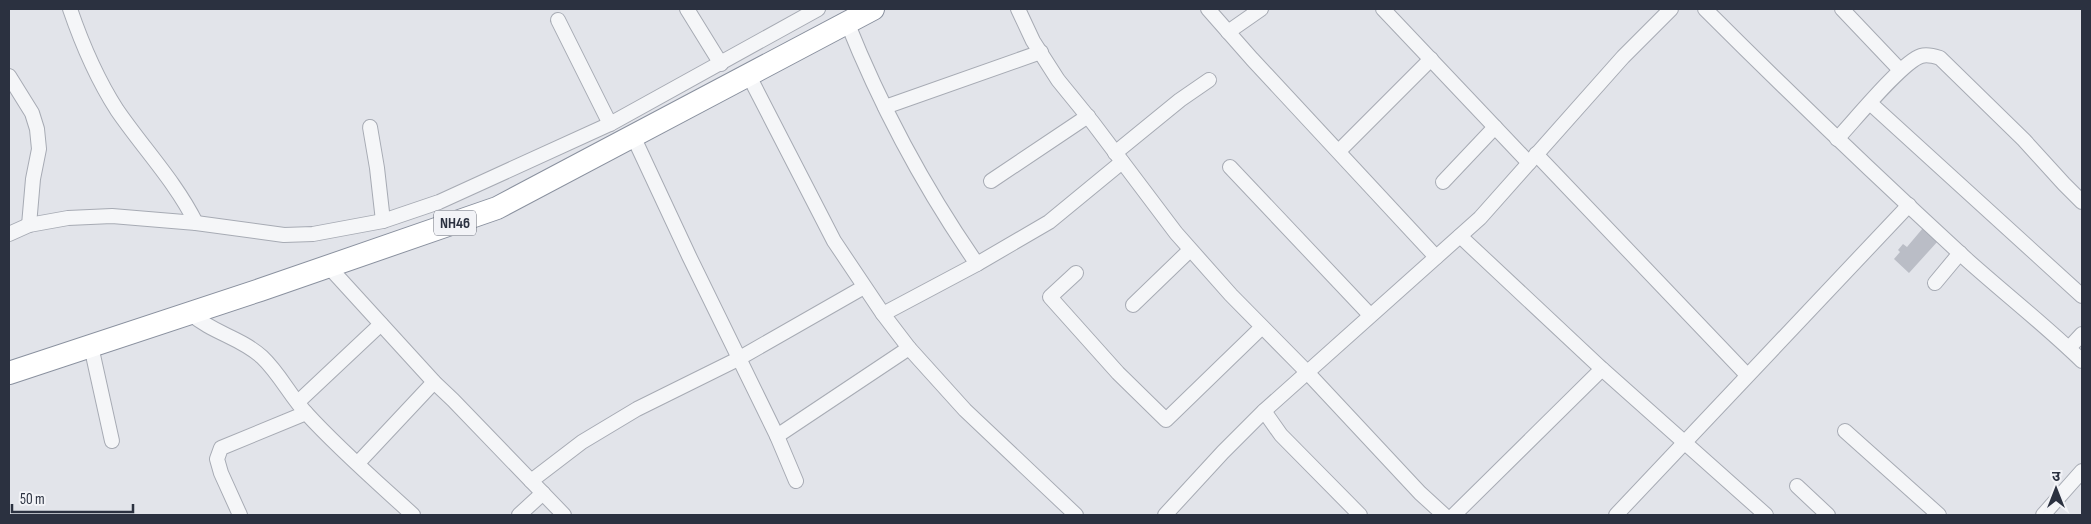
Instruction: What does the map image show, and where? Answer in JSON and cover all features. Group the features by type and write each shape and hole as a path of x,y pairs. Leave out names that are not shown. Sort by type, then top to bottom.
{"highway":[{"name":"NH46","path":"9,372 190,313 497,208 873,9"}],"street":[{"path":"70,9 86,50 117,110 185,199 196,223"},
{"path":"687,9 721,64"},
{"path":"9,234 29,224 68,218 112,216 196,223 284,235 313,234 383,221 439,202 610,124 818,9"},
{"path":"1018,9 1058,80 1088,116 1190,250 1420,493 1444,515"},
{"path":"1208,9 1436,258"},
{"path":"1228,32 1261,9"},
{"path":"1385,9 1495,127 1533,159 1747,376"},
{"path":"1165,515 1222,452 1306,371 1480,218 1623,57 1672,9"},
{"path":"1705,9 1837,139 1960,253 2082,361"},
{"path":"1842,9 1900,70"},
{"path":"558,20 610,124"},
{"path":"847,22 865,67 904,146 958,237 977,264"},
{"path":"885,107 1041,52"},
{"path":"1837,139 1900,70 1921,56 1931,55 1940,58 2024,140 2082,202"},
{"path":"1339,151 1431,60"},
{"path":"748,74 834,241 883,314 910,348 965,410 1076,515"},
{"path":"9,76 32,113 37,129 39,149 29,224"},
{"path":"883,314 977,264 1050,222 1180,100 1209,80"},
{"path":"1870,103 2082,296"},
{"path":"991,181 1088,116"},
{"path":"370,127 378,168 383,221"},
{"path":"1443,182 1495,127"},
{"path":"633,136 738,359 777,436 796,481"},
{"path":"1230,167 1370,315"},
{"path":"1616,515 1908,205"},
{"path":"1460,236 1602,369 1766,515"},
{"path":"1133,305 1190,250"},
{"path":"1935,283 1960,253"},
{"path":"329,266 434,382 454,400 564,515"},
{"path":"1076,273 1050,297 1118,373 1166,420 1262,327"},
{"path":"531,481 582,442 637,409 738,359 864,287"},
{"path":"190,313 203,325 237,340 256,352 277,373 302,407 412,515"},
{"path":"240,515 221,473 217,459 220,448 302,407 381,324"},
{"path":"2069,348 2082,334"},
{"path":"91,346 112,441"},
{"path":"777,436 910,348"},
{"path":"1454,515 1602,369"},
{"path":"358,464 434,382"},
{"path":"1264,411 1281,435 1354,513"},
{"path":"1845,431 1939,515"},
{"path":"2044,515 2082,471"},
{"path":"1796,486 1828,515"},
{"path":"519,515 543,494"}],"building":[{"path":"1923,228 1938,241 1909,273 1894,259 1900,252 1898,250 1903,244 1907,247"}]}
